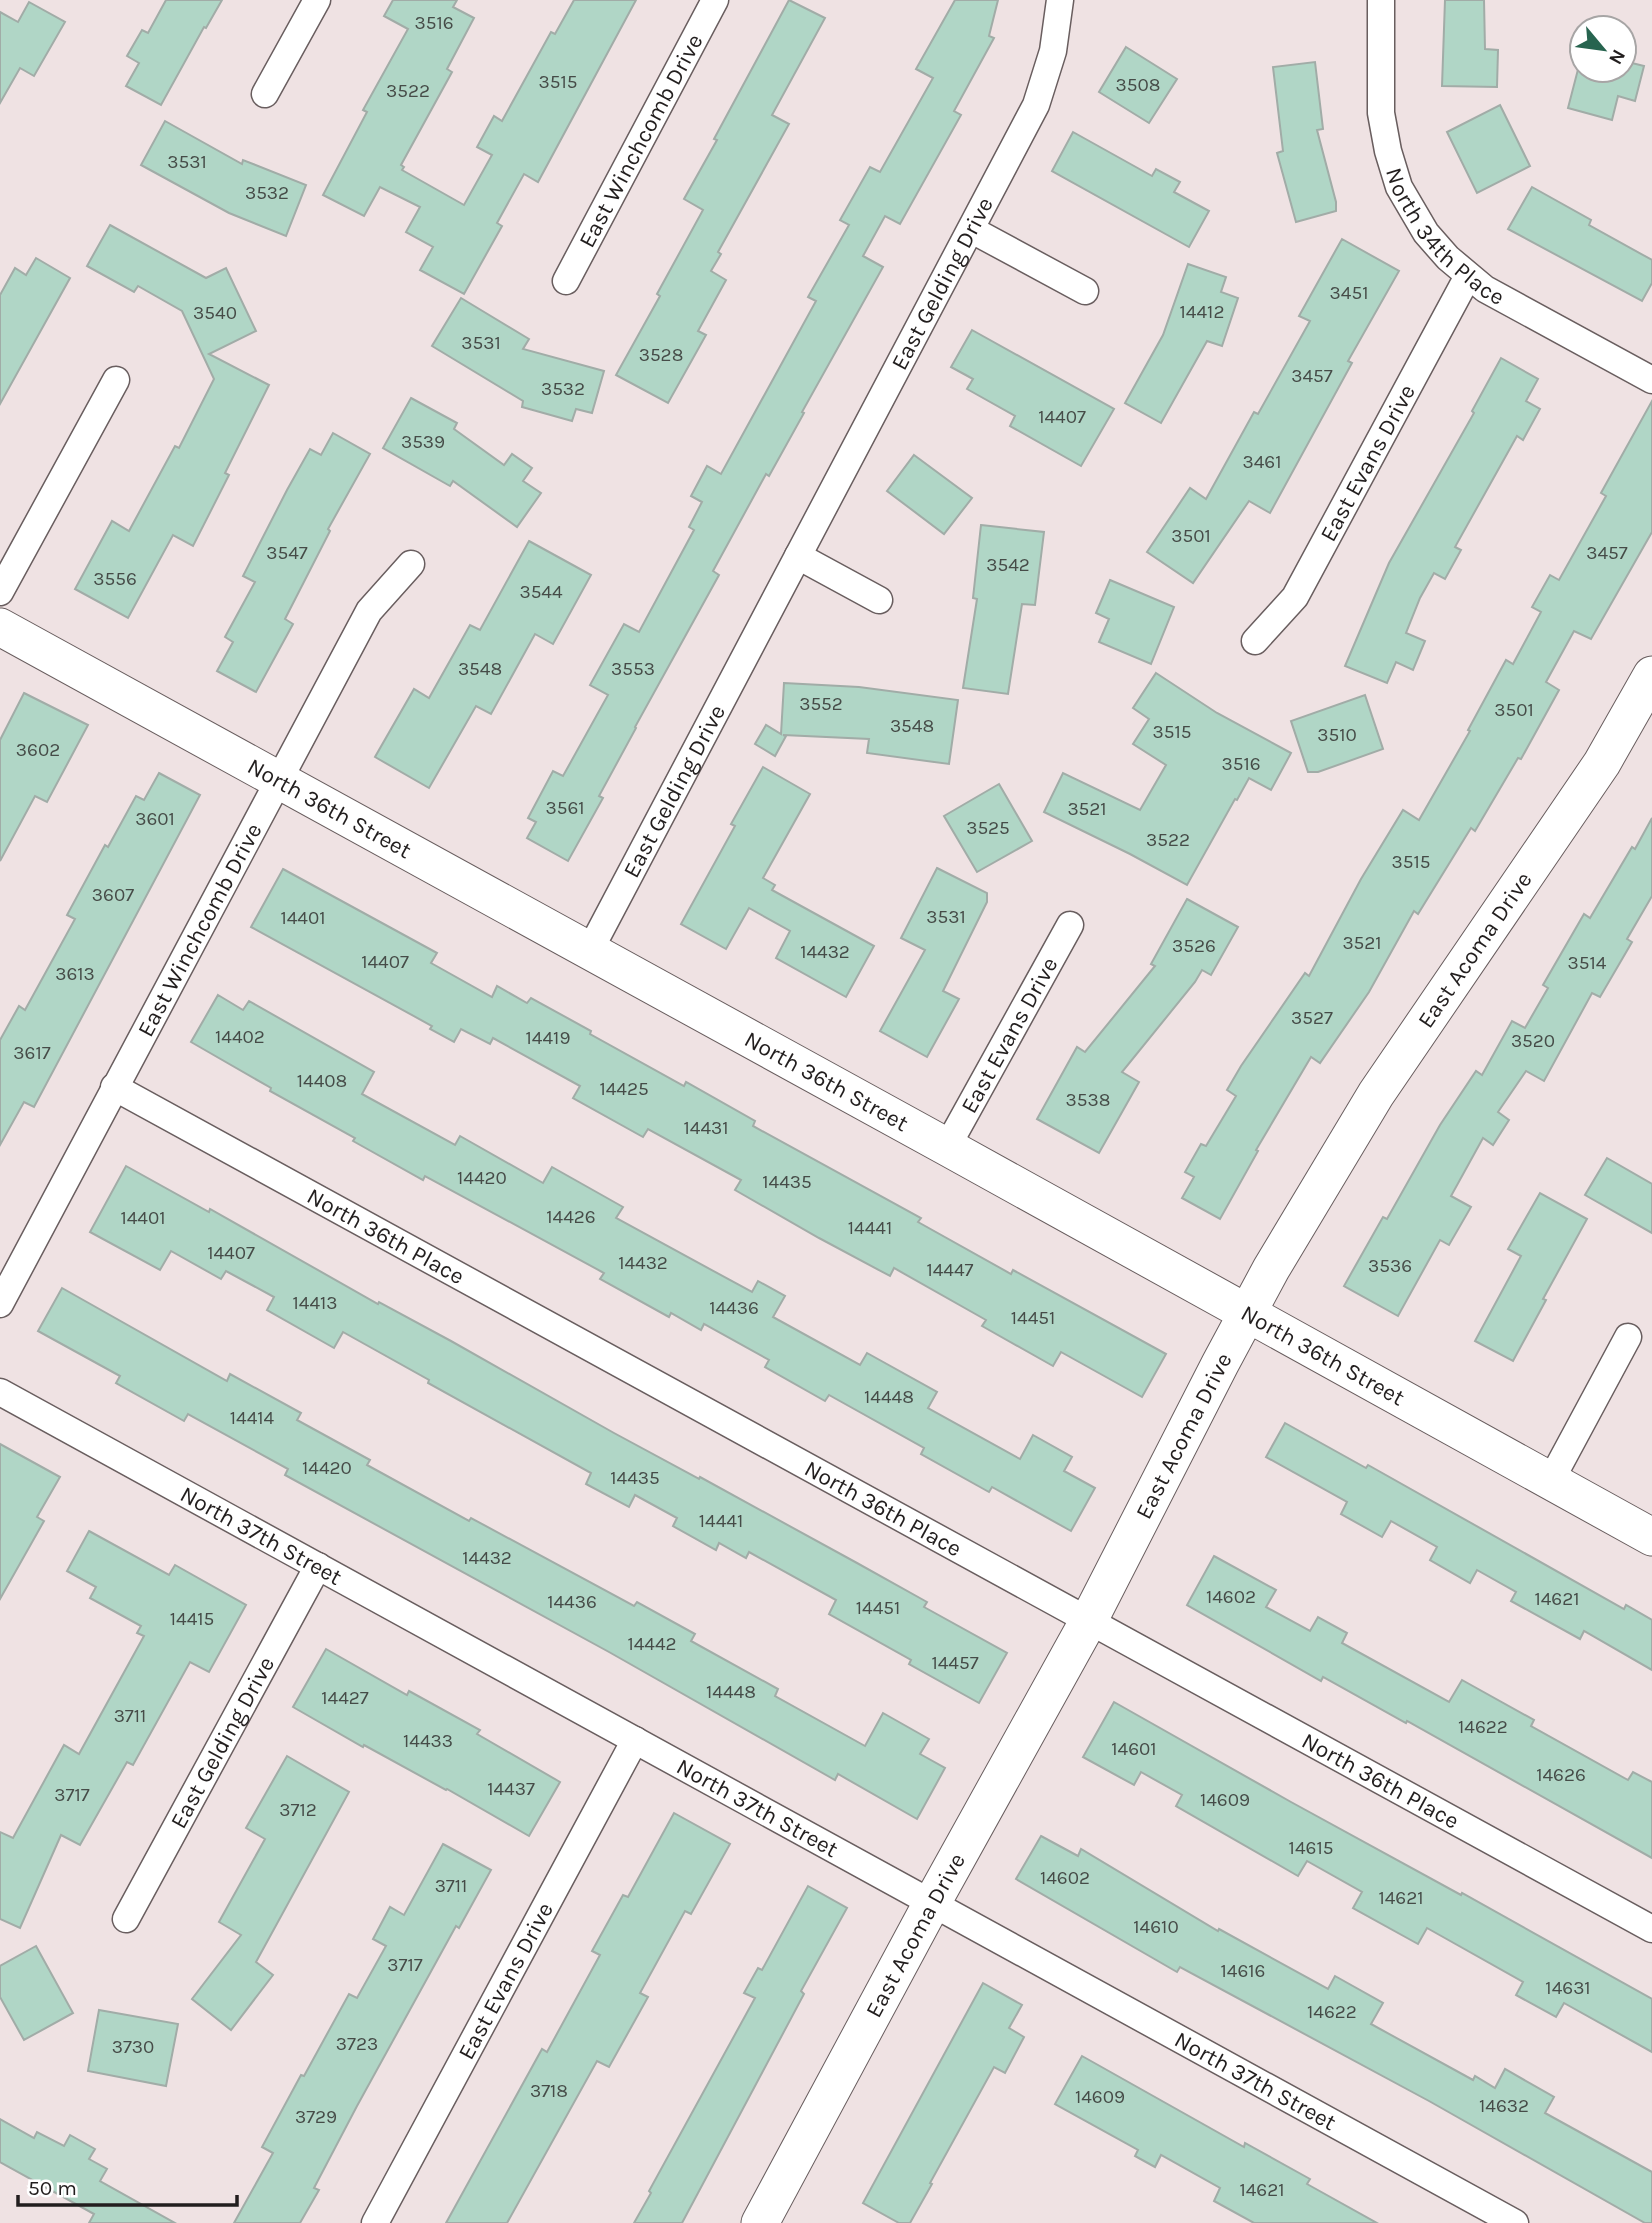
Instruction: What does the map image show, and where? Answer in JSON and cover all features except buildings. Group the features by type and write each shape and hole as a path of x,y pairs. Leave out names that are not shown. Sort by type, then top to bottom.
{"street":[{"path":"265,94 317,0"},
{"name":"East Winchcomb Drive","path":"566,281 715,0"},
{"name":"East Gelding Drive","path":"589,952 1037,105 1053,51 1060,0"},
{"name":"North 34th Place","path":"1381,0 1381,113 1388,151 1399,187 1426,233 1468,276 1510,303 1652,380"},
{"path":"972,230 1085,291"},
{"name":"East Evans Drive","path":"1255,641 1295,597 1468,276"},
{"path":"0,592 116,380"},
{"path":"799,556 879,600"},
{"name":"East Winchcomb Drive","path":"0,1304 369,611 411,564"},
{"name":"North 36th Street","path":"0,628 1652,1537"},
{"name":"East Acoma Drive","path":"767,2221 932,1903 1089,1620 1271,1269 1376,1094 1602,763 1652,675"},
{"name":"East Evans Drive","path":"947,1147 1070,925"},
{"name":"North 36th Place","path":"114,1087 1652,1929"},
{"path":"1550,1482 1628,1337"},
{"name":"North 37th Street","path":"0,1392 1515,2223"},
{"name":"East Gelding Drive","path":"126,1919 318,1566"},
{"name":"East Evans Drive","path":"375,2223 635,1740"}]}
